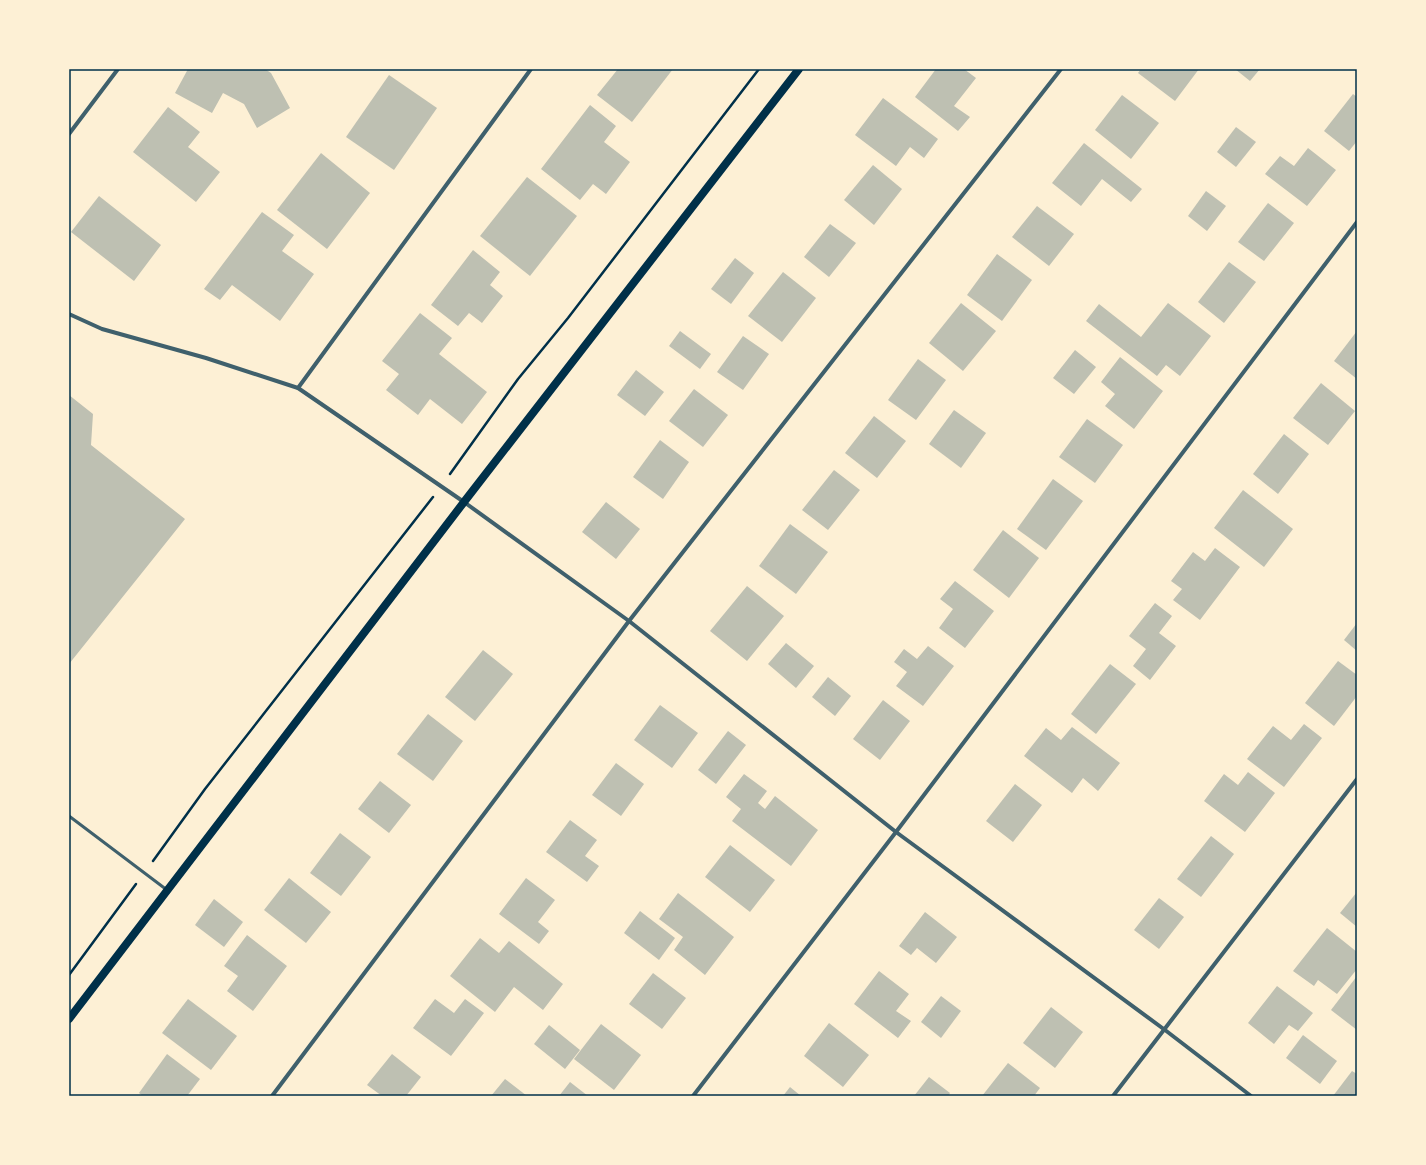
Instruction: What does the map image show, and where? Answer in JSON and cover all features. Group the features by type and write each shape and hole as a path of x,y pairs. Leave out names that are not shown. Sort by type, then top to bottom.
{"main road":[{"path":"69,1019 464,502 799,69"}],"street":[{"path":"69,134 118,69"},
{"path":"298,388 531,69"},
{"path":"272,1096 629,621 1061,69"},
{"path":"693,1096 896,832 1357,222"},
{"path":"69,314 102,329 206,358 298,388 464,502 629,621 896,832 1165,1030 1251,1096"},
{"path":"1113,1096 1357,779"}],"lane":[{"path":"69,816 167,890"}],"path":[{"path":"69,975 205,789 468,451 518,379 573,312 759,69"}],"building":[{"path":"188,69 265,69 271,73 290,108 257,128 244,104 223,93 212,113 175,93"},
{"path":"618,69 673,69 632,122 597,95"},
{"path":"936,69 964,69 976,78 954,106 970,117 958,131 915,97"},
{"path":"1141,69 1199,69 1175,101 1138,73"},
{"path":"1235,69 1260,69 1250,81"},
{"path":"389,75 437,108 394,170 346,137"},
{"path":"1353,94 1357,97 1357,141 1349,151 1324,131"},
{"path":"1122,95 1159,123 1131,159 1095,130"},
{"path":"883,98 938,139 924,158 910,147 896,166 855,135"},
{"path":"590,105 616,126 604,142 630,162 606,194 593,184 580,200 541,169"},
{"path":"168,107 200,132 188,147 220,172 196,202 133,152"},
{"path":"1236,127 1256,142 1236,167 1217,152"},
{"path":"1084,143 1142,189 1131,202 1102,179 1081,206 1052,183"},
{"path":"1308,148 1336,170 1307,206 1265,174 1280,156 1294,166"},
{"path":"321,153 370,193 327,249 277,210"},
{"path":"873,165 902,189 874,225 844,200"},
{"path":"527,177 577,216 530,276 480,236"},
{"path":"1206,191 1226,206 1207,231 1188,216"},
{"path":"99,196 161,245 134,281 71,232"},
{"path":"1268,203 1294,223 1264,261 1238,242"},
{"path":"1037,206 1074,234 1049,266 1012,237"},
{"path":"262,212 294,235 282,251 314,274 280,321 232,285 220,300 204,289"},
{"path":"830,224 856,243 829,277 804,257"},
{"path":"473,250 500,272 490,285 503,296 482,323 469,313 458,326 431,305"},
{"path":"997,254 1032,280 1002,321 967,295"},
{"path":"735,258 754,273 731,304 711,289"},
{"path":"1229,262 1256,282 1224,323 1198,302"},
{"path":"783,272 816,298 782,342 748,316"},
{"path":"961,303 996,331 963,371 929,343"},
{"path":"1168,303 1211,336 1180,376 1166,365 1157,376 1086,321 1099,304 1141,337"},
{"path":"420,313 452,338 439,354 487,392 462,424 430,399 418,415 386,390 399,374 382,361"},
{"path":"680,331 711,354 700,369 669,346"},
{"path":"1357,331 1357,379 1334,361"},
{"path":"743,336 769,354 743,390 717,372"},
{"path":"1075,350 1096,367 1074,394 1053,378"},
{"path":"1120,357 1163,391 1134,429 1105,406 1115,394 1101,382"},
{"path":"918,359 946,380 916,420 888,400"},
{"path":"636,370 664,392 645,416 617,395"},
{"path":"1321,383 1355,411 1328,445 1293,418"},
{"path":"694,389 728,415 703,447 669,421"},
{"path":"69,395 93,414 91,445 185,519 69,664"},
{"path":"954,410 986,433 961,468 929,444"},
{"path":"874,416 906,441 877,478 845,453"},
{"path":"1087,419 1123,445 1095,483 1059,457"},
{"path":"1284,434 1309,454 1278,494 1253,474"},
{"path":"660,440 689,462 663,499 633,477"},
{"path":"834,470 860,490 828,530 802,510"},
{"path":"1053,479 1083,501 1046,550 1017,529"},
{"path":"1243,490 1293,529 1264,567 1214,528"},
{"path":"606,502 640,529 616,559 582,532"},
{"path":"790,524 828,552 796,594 759,566"},
{"path":"1003,530 1039,558 1009,598 973,570"},
{"path":"1215,548 1240,567 1200,620 1173,600 1182,589 1171,581 1193,552 1205,561"},
{"path":"955,581 994,611 965,648 939,628 953,609 940,599"},
{"path":"747,586 784,616 747,661 710,631"},
{"path":"1155,603 1172,616 1159,633 1176,646 1150,680 1133,666 1146,649 1129,636"},
{"path":"1357,623 1357,651 1344,640"},
{"path":"786,643 814,666 796,688 768,664"},
{"path":"928,646 954,666 923,706 896,686 907,672 894,662 904,649 917,659"},
{"path":"483,650 513,674 475,721 445,697"},
{"path":"1338,661 1357,675 1357,696 1334,726 1305,703"},
{"path":"1110,664 1136,684 1096,734 1071,714"},
{"path":"828,677 851,696 835,716 812,697"},
{"path":"883,700 910,721 880,760 853,739"},
{"path":"660,705 698,733 672,768 634,740"},
{"path":"428,714 463,741 433,781 397,754"},
{"path":"1304,724 1322,738 1284,787 1247,759 1273,726 1291,740"},
{"path":"1072,727 1120,763 1098,791 1083,778 1072,793 1024,756 1046,728 1061,740"},
{"path":"728,731 746,745 716,784 698,770"},
{"path":"616,763 644,784 621,816 592,795"},
{"path":"1248,772 1275,793 1245,832 1204,801 1224,774 1238,785"},
{"path":"744,774 767,791 758,803 765,809 775,796 818,830 791,866 732,821 741,809 726,797"},
{"path":"380,781 411,805 389,833 358,809"},
{"path":"1015,784 1042,805 1013,842 986,821"},
{"path":"570,820 597,840 585,856 599,866 587,882 546,852"},
{"path":"340,833 371,857 341,896 310,873"},
{"path":"1211,836 1234,854 1201,897 1177,879"},
{"path":"730,845 775,880 750,912 705,877"},
{"path":"289,878 331,912 306,943 264,910"},
{"path":"526,878 555,900 538,922 549,931 539,944 499,914"},
{"path":"1357,892 1357,927 1340,913"},
{"path":"678,893 734,937 705,975 674,950 683,937 659,919"},
{"path":"1159,898 1184,917 1159,949 1134,930"},
{"path":"214,899 243,922 224,947 195,925"},
{"path":"640,911 675,938 659,960 624,933"},
{"path":"925,912 957,937 936,963 917,948 911,955 899,946"},
{"path":"1327,928 1357,952 1357,969 1337,994 1318,980 1314,986 1293,971"},
{"path":"247,935 287,966 253,1011 227,991 238,976 224,966"},
{"path":"480,938 499,953 509,941 563,984 543,1010 514,987 495,1012 450,976"},
{"path":"879,971 909,994 896,1011 911,1021 898,1038 854,1004"},
{"path":"653,973 686,998 662,1029 629,1004"},
{"path":"1357,976 1357,1030 1331,1010"},
{"path":"1277,986 1313,1013 1298,1031 1289,1025 1274,1044 1248,1023"},
{"path":"941,996 961,1011 941,1038 921,1022"},
{"path":"188,999 237,1036 211,1070 162,1033"},
{"path":"435,999 454,1013 465,999 484,1013 451,1056 413,1028"},
{"path":"1051,1007 1083,1032 1055,1068 1023,1043"},
{"path":"829,1023 869,1055 843,1087 804,1056"},
{"path":"601,1024 641,1055 614,1090 574,1059"},
{"path":"549,1025 580,1050 565,1069 534,1044"},
{"path":"1303,1035 1337,1061 1320,1084 1286,1058"},
{"path":"167,1054 200,1079 187,1096 143,1096 139,1093"},
{"path":"392,1054 421,1077 406,1096 382,1096 367,1085"},
{"path":"1008,1063 1040,1088 1034,1096 982,1096"},
{"path":"1352,1071 1357,1074 1357,1096 1333,1096"},
{"path":"929,1077 950,1093 948,1096 914,1096"},
{"path":"505,1079 527,1096 491,1096"},
{"path":"570,1082 588,1096 559,1096"},
{"path":"790,1087 801,1096 783,1096"}]}
